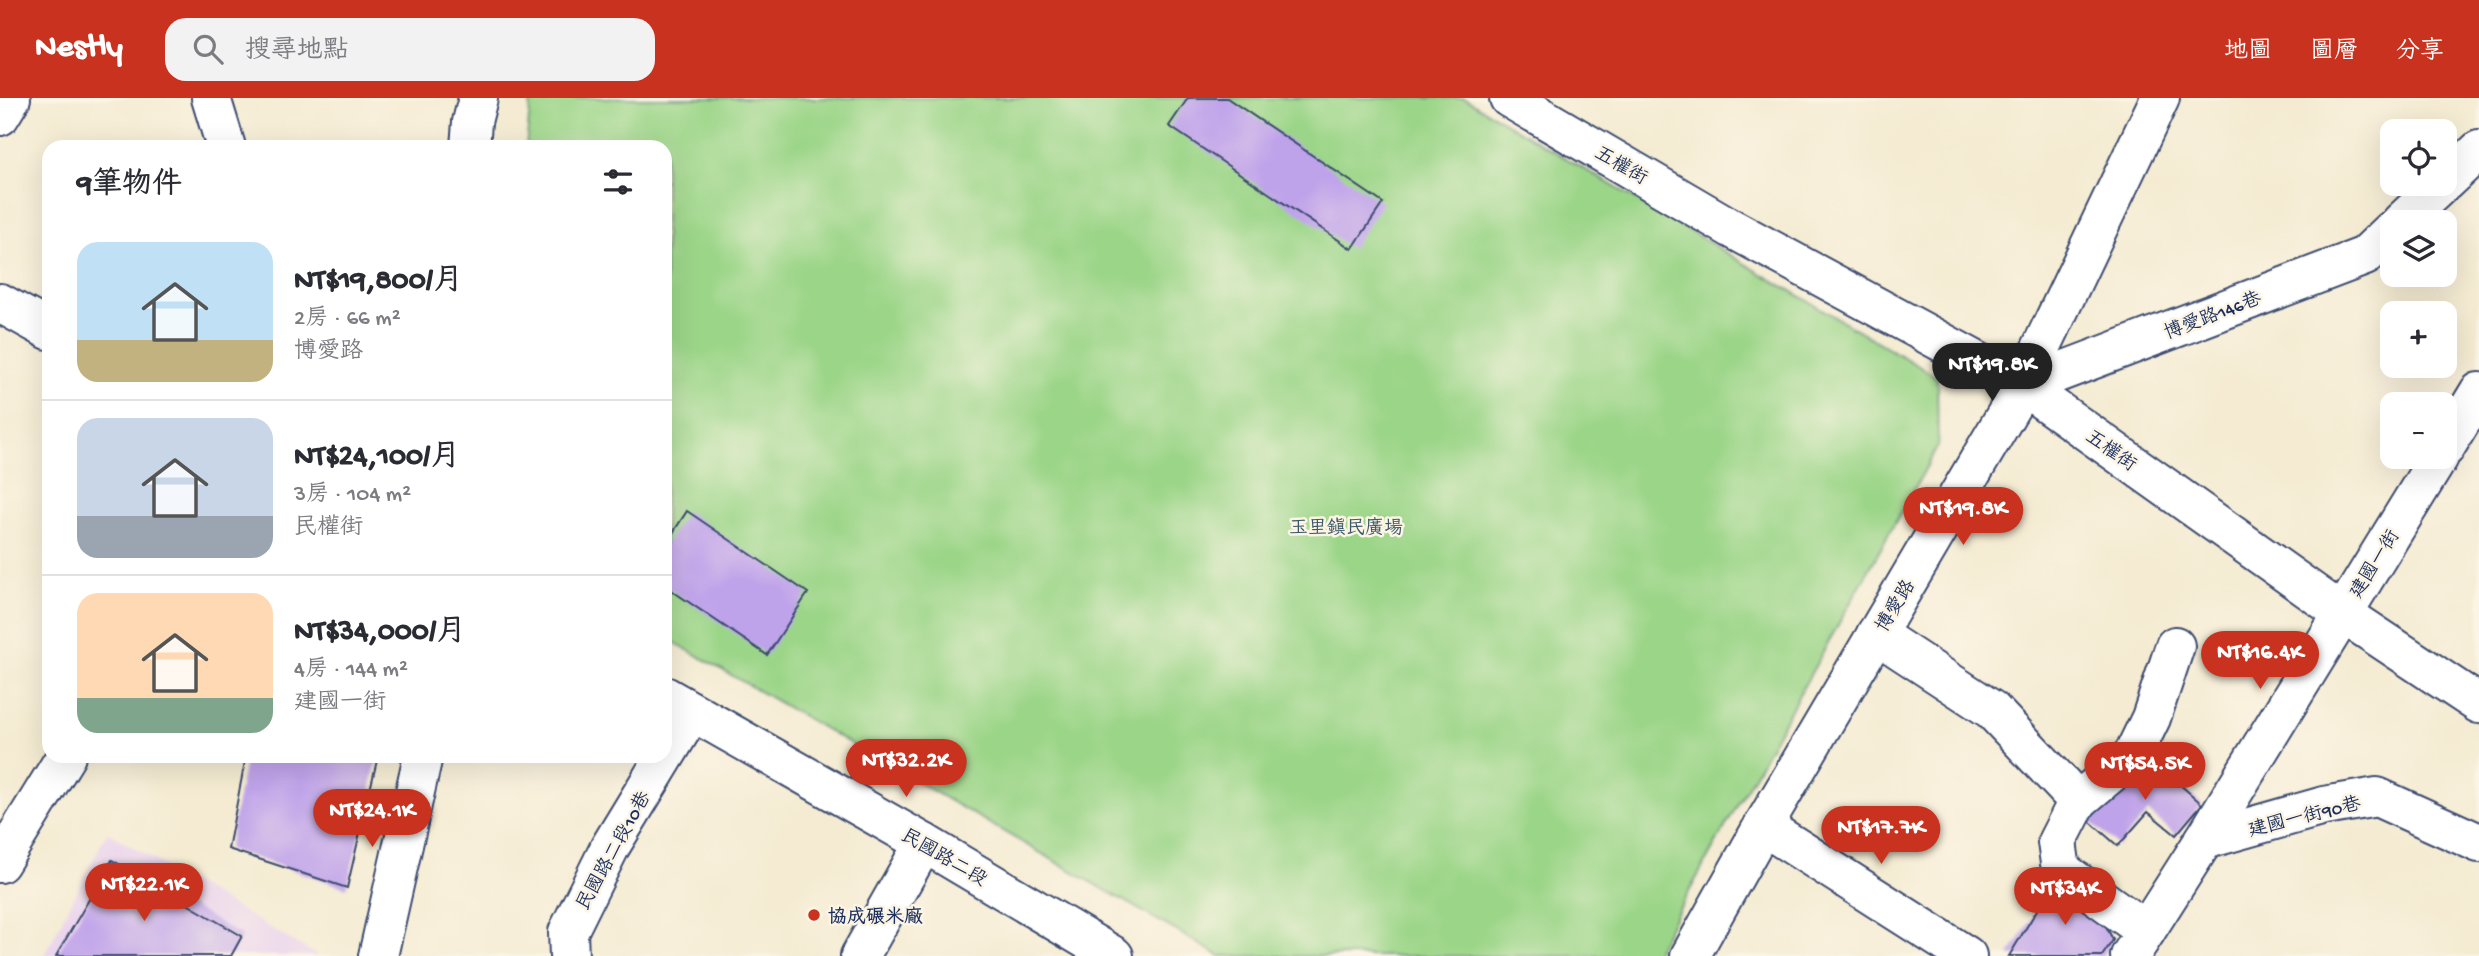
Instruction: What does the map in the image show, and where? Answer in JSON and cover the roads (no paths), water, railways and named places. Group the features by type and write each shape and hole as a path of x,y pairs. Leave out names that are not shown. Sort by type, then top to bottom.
{"street":[{"path":"0,116 11,98"},
{"path":"211,98 224,140"},
{"path":"471,140 478,98"},
{"name":"五權街","path":"1509,98 1731,228 2023,386 2342,613 2479,704"},
{"name":"博愛路","path":"1690,956 1763,826 2023,386 2160,98"},
{"path":"2457,171 2479,150"},
{"path":"2414,210 2430,196"},
{"name":"博愛路146巷","path":"2023,386 2365,256 2380,242"},
{"path":"0,303 42,326"},
{"path":"2457,428 2479,392"},
{"name":"建國一街","path":"2138,943 2432,469"},
{"path":"1876,635 1992,710 2078,801"},
{"path":"2138,943 2061,870 2057,842 2078,801 2133,755 2151,718 2175,646"},
{"name":"民國路二段","path":"678,704 924,843 1114,956"},
{"path":"0,863 62,763"},
{"path":"378,956 421,763"},
{"name":"民國路二段10巷","path":"569,956 568,932 650,763"},
{"name":"建國一街90巷","path":"2204,840 2324,806 2377,797 2479,843"},
{"path":"1763,826 1966,956"},
{"path":"860,956 924,843"}],"place":[{"name":"協成碾米廠","path":"814,915"}],"park label":[{"name":"玉里鎮民廣場","path":"1346,526"}]}
